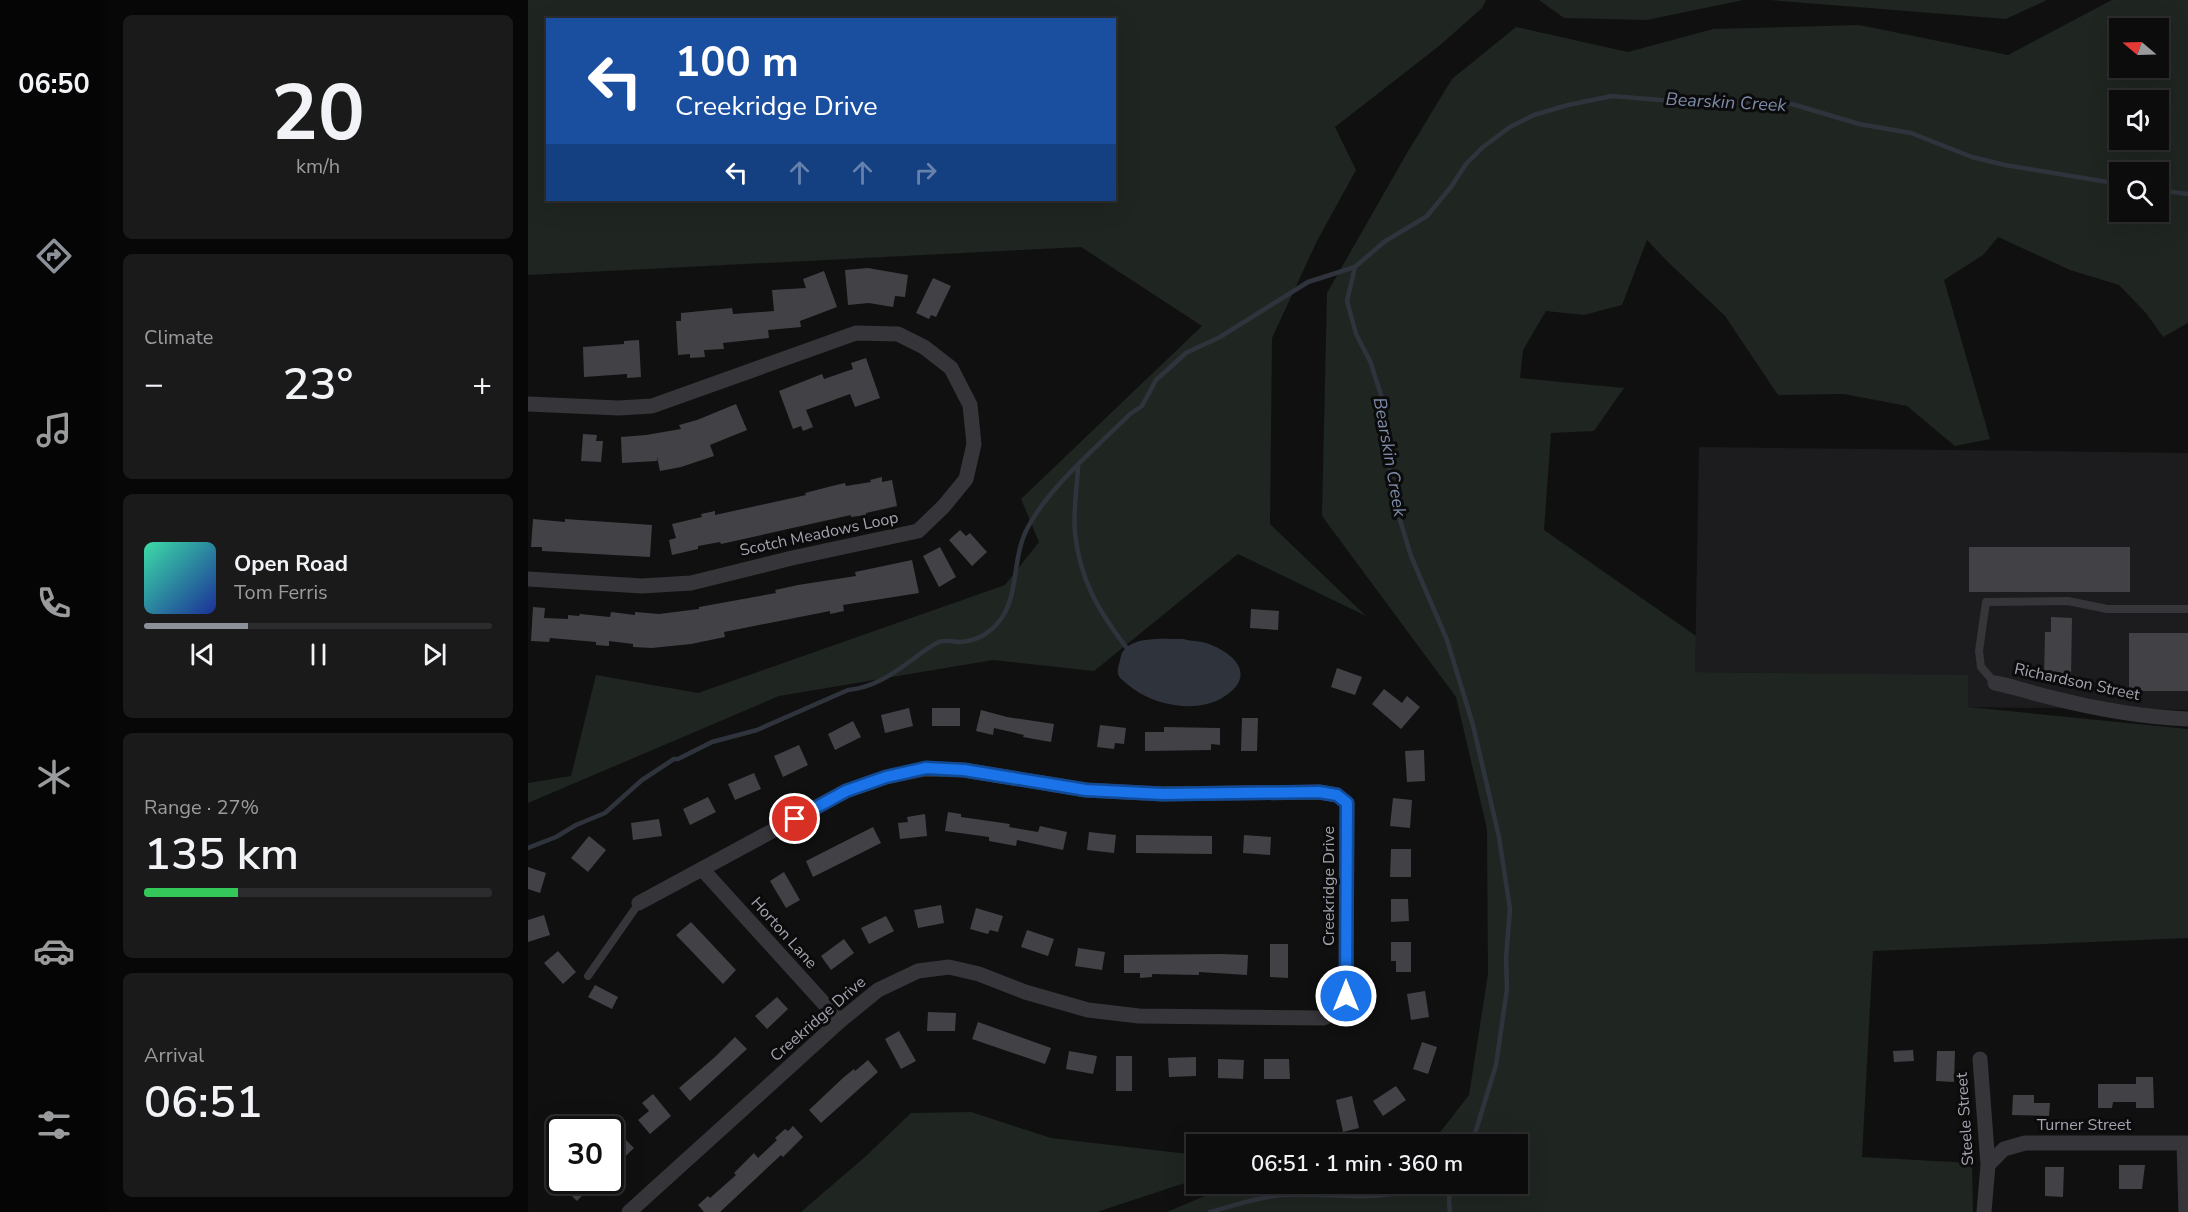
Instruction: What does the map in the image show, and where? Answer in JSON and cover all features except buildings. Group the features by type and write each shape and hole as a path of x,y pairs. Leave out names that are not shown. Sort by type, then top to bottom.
{"street":[{"name":"Scotch Meadows Loop","path":"528,404 619,408 652,406 856,333 898,334 924,347 951,368 970,405 974,444 966,479 944,506 918,531 691,582 642,586 528,579"},
{"name":"Richardson Street","path":"1995,683 2122,712 2188,719"},
{"name":"Creekridge Drive","path":"629,1212 840,1021 878,990 918,971 949,967 979,974 1025,992 1088,1010 1139,1016 1323,1018 1340,1011 1346,996 1347,803 1337,795 1319,792 1163,794 1086,790 964,770 926,768 886,777 846,791 639,903"},
{"name":"Horton Lane","path":"702,868 840,1021"},
{"name":"Steele Street","path":"1980,1059 1988,1165 1984,1212"},
{"name":"Turner Street","path":"1988,1165 2004,1149 2025,1143 2186,1143"},
{"path":"2186,1143 2186,1212"}],"lane":[{"path":"1995,683 1981,667 1979,651 1986,602 2068,601 2107,609 2188,609"},
{"path":"588,976 639,903"}],"shaded area":[{"path":"528,0 1486,0 1482,8 1439,46 1335,127 1356,170 1317,241 1272,338 1270,524 1366,616 1238,554 1094,671 993,660 779,696 528,803 528,783 571,776 596,675 698,693 1005,585 1039,542 1021,499 1202,326 1081,247 528,275"},
{"path":"1539,0 1743,0 1647,20 1564,18"},
{"path":"1770,0 2047,0 2006,19"},
{"path":"2112,0 2188,0 2188,323 2163,337 2146,313 2119,285 2070,270 1998,237 1983,255 1944,280 1990,439 1955,446 1907,406 1844,394 1778,395 1725,316 1647,240 1622,305 1584,315 1546,311 1523,350 1520,378 1624,388 1594,431 1551,433 1544,530 1696,636 1695,672 1968,675 1968,707 2188,729 2188,938 1873,951 1862,1157 1972,1163 1973,1212 1167,1212 1209,1194 1528,1194 1528,1134 1439,1134 1469,1095 1488,974 1487,829 1456,697 1322,516 1327,293 1407,153 1452,79 1516,27 1628,52 1713,29 1859,25 2008,55"},
{"path":"1699,447 2188,453 2188,710 1968,707 1968,676 1695,672"},
{"path":"1151,639 1183,639 1217,647 1234,659 1241,674 1233,690 1222,698 1199,706 1173,705 1148,697 1120,678 1118,667 1122,652 1130,645"},
{"path":"971,1112 1051,1138 1186,1154 1186,1183 1097,1212 801,1212 866,1156 911,1113"}],"waterway":[{"name":"Bearskin Creek","path":"1475,1134 1496,1065 1507,989 1506,958 1510,909 1499,837 1473,725 1447,640 1411,556 1393,497 1383,401 1370,361 1356,334 1347,301 1355,267 1384,242 1427,216 1451,187 1466,164 1483,147 1510,127 1534,115 1612,96 1685,102 1792,104 1859,124 1911,133 1972,157 2005,165 2109,182"},
{"name":"Bearskin Creek","path":"2169,191 2188,194"},
{"path":"528,848 605,813 642,780 674,759 712,742 757,730 848,690 872,684 895,672 939,642 969,641 988,632 997,624 1009,603 1022,541 1036,514 1060,483 1130,414 1142,406 1156,380 1186,353 1220,337 1308,282 1355,267"},
{"path":"1078,467 1075,533 1081,565 1099,607 1126,647 1130,649"},
{"name":"Bearskin Creek","path":"1210,1212 1282,1195 1374,1196 1392,1194"},
{"path":"1449,1194 1450,1212"}],"route":[{"path":"795,819 846,791 886,777 926,768 964,770 1086,790 1163,794 1319,792 1337,795 1347,803 1346,996"}]}
